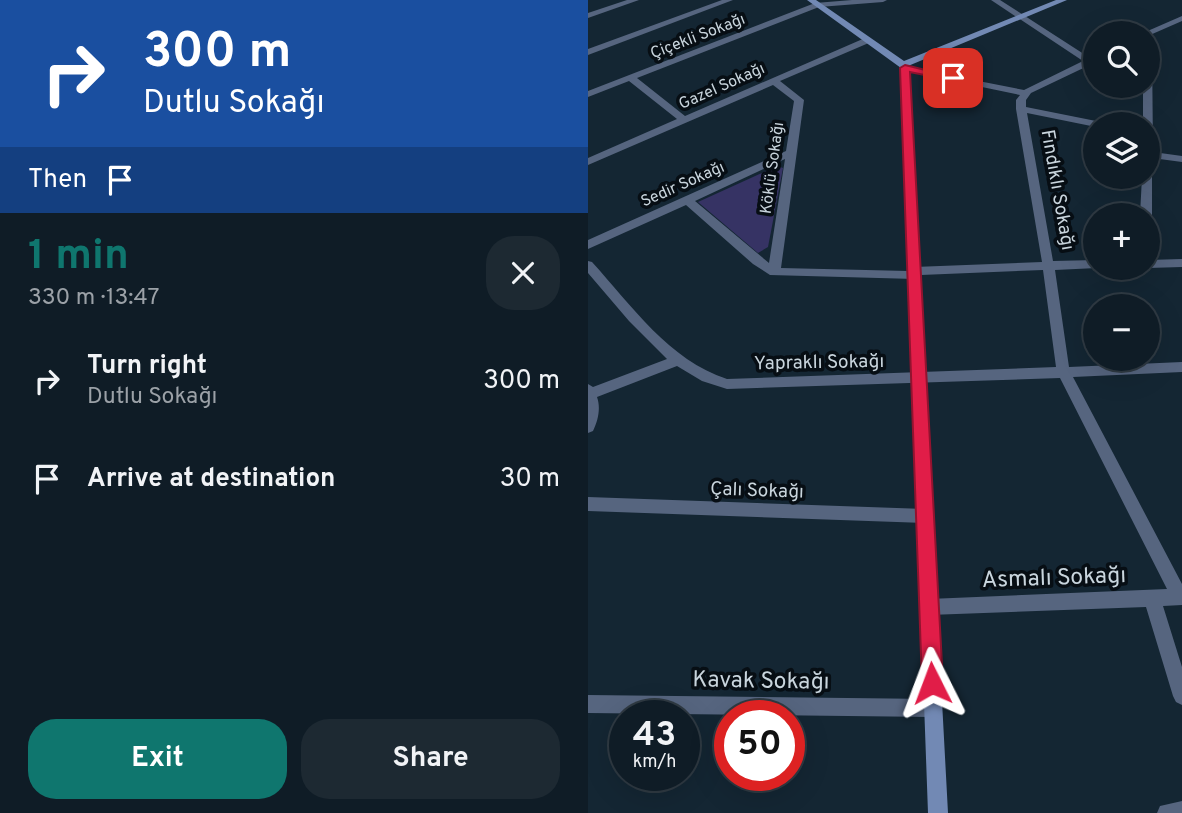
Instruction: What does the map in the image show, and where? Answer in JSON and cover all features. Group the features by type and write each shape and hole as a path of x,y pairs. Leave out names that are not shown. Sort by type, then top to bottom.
{"main road":[{"path":"904,67 1063,0"},
{"path":"814,3 904,67"},
{"path":"904,67 938,813"}],"street":[{"path":"588,16 635,0"},
{"path":"588,52 729,0"},
{"name":"Çiçekli Sokağı","path":"588,94 814,3 883,0"},
{"path":"995,0 1083,55"},
{"path":"1160,27 1182,18"},
{"name":"Gazel Sokağı","path":"588,162 868,40"},
{"path":"904,67 1025,93 1083,64"},
{"path":"631,78 684,120"},
{"name":"Köklü Sokağı","path":"774,81 799,100 774,272"},
{"name":"Fındıklı Sokağı","path":"1025,93 1021,100 1021,109 1063,370 1181,597"},
{"path":"1021,109 1083,121"},
{"name":"Sedir Sokağı","path":"588,245 791,153"},
{"path":"1160,156 1182,159"},
{"path":"687,201 757,261 774,272 914,273 1083,264"},
{"path":"1160,264 1182,263"},
{"name":"Yapraklı Sokağı","path":"588,265 676,361 705,378 727,384 919,379 1063,370 1182,367"},
{"path":"588,427 593,410 590,392 676,361"},
{"name":"Çalı Sokağı","path":"588,504 925,516"},
{"name":"Asmalı Sokağı","path":"929,607 1181,597"},
{"path":"1152,598 1182,696"},
{"name":"Kavak Sokağı","path":"588,704 933,708"},
{"path":"1167,813 1182,811"}],"shaded area":[{"path":"777,166 783,168 768,247 758,253 698,202"}],"route":[{"path":"932,683 905,68 953,78"}]}
